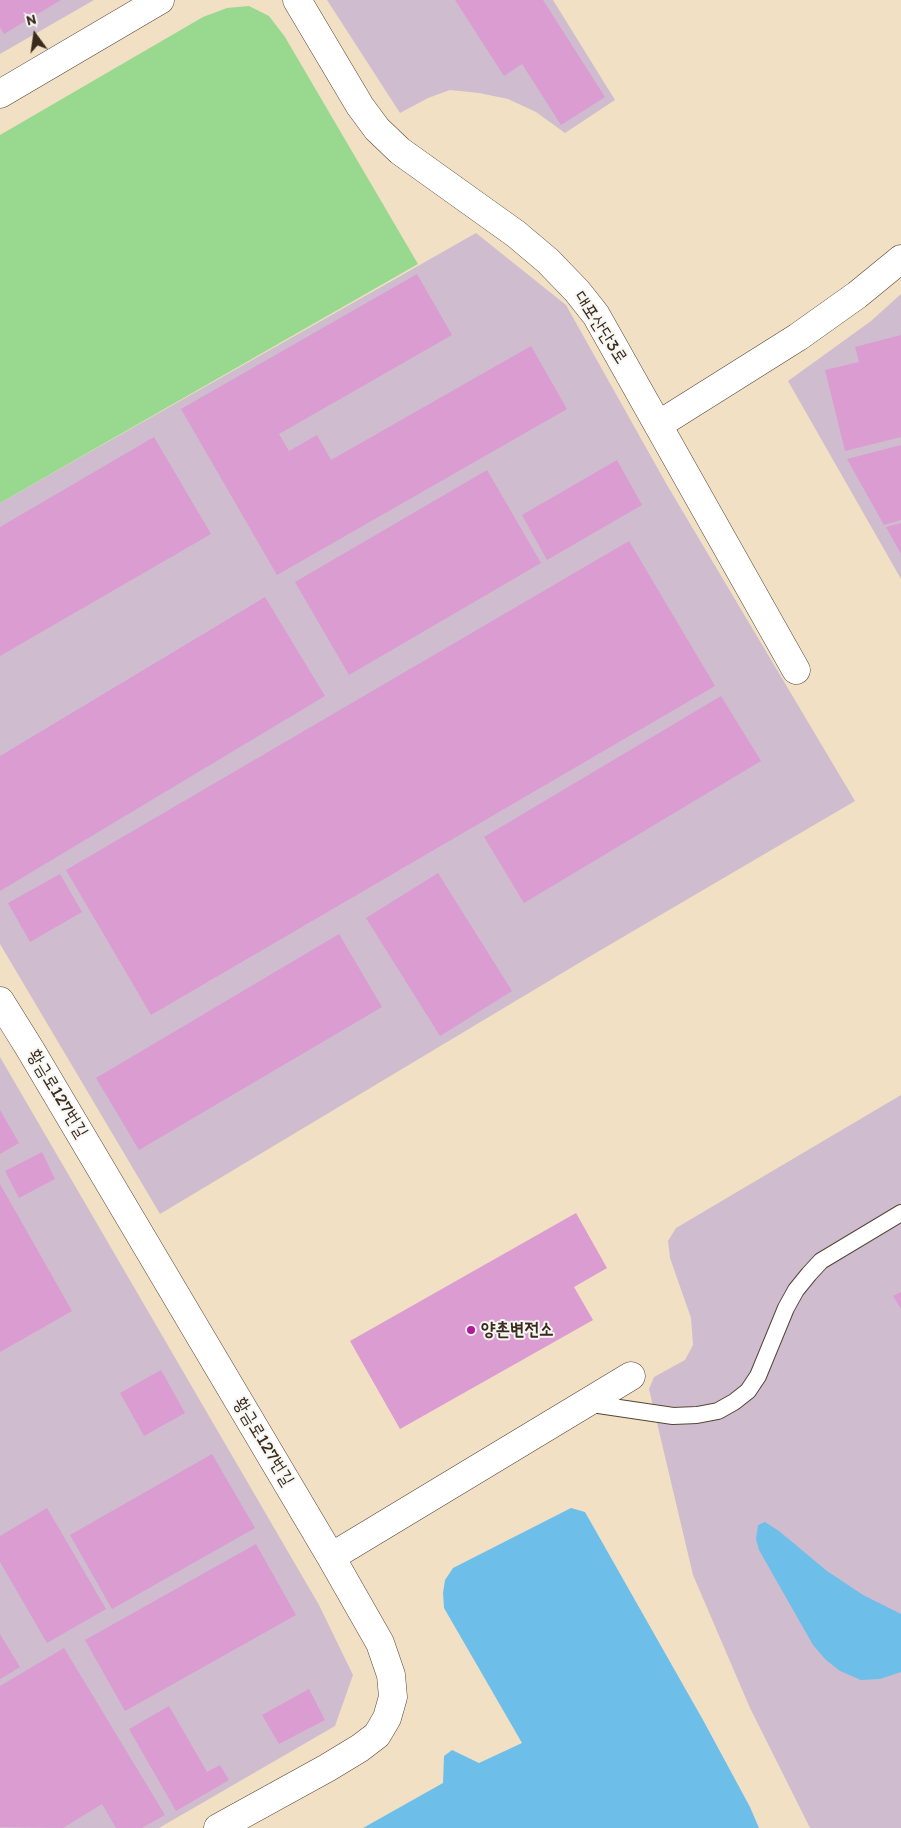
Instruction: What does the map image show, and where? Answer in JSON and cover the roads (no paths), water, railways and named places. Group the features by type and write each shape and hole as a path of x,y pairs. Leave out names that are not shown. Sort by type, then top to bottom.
{"street":[{"path":"0,94 160,0"},
{"name":"대포산단3로","path":"297,0 360,106 377,130 400,151 516,234 548,261 577,291 596,315 796,670"},
{"path":"658,425 798,337 857,295 901,259"},
{"name":"황금로127번길","path":"0,1001 331,1557 380,1643 391,1675 393,1697 387,1718 377,1735 360,1748 218,1828"},
{"path":"331,1557 631,1376"}],"lane":[{"path":"586,1403 672,1416 718,1411 734,1402 748,1391 758,1376 786,1308 796,1290 809,1274 821,1261 901,1213"}],"water":[{"path":"571,1508 585,1512 703,1720 750,1807 759,1828 363,1828 443,1783 444,1756 452,1750 479,1763 522,1743 444,1608 443,1593 445,1580 453,1568"},
{"path":"765,1522 779,1531 827,1571 863,1595 901,1614 901,1672 880,1679 861,1680 840,1671 826,1660 813,1645 759,1550 756,1539 758,1525"}],"place":[{"name":"양촌변전소","path":"471,1330"}]}
